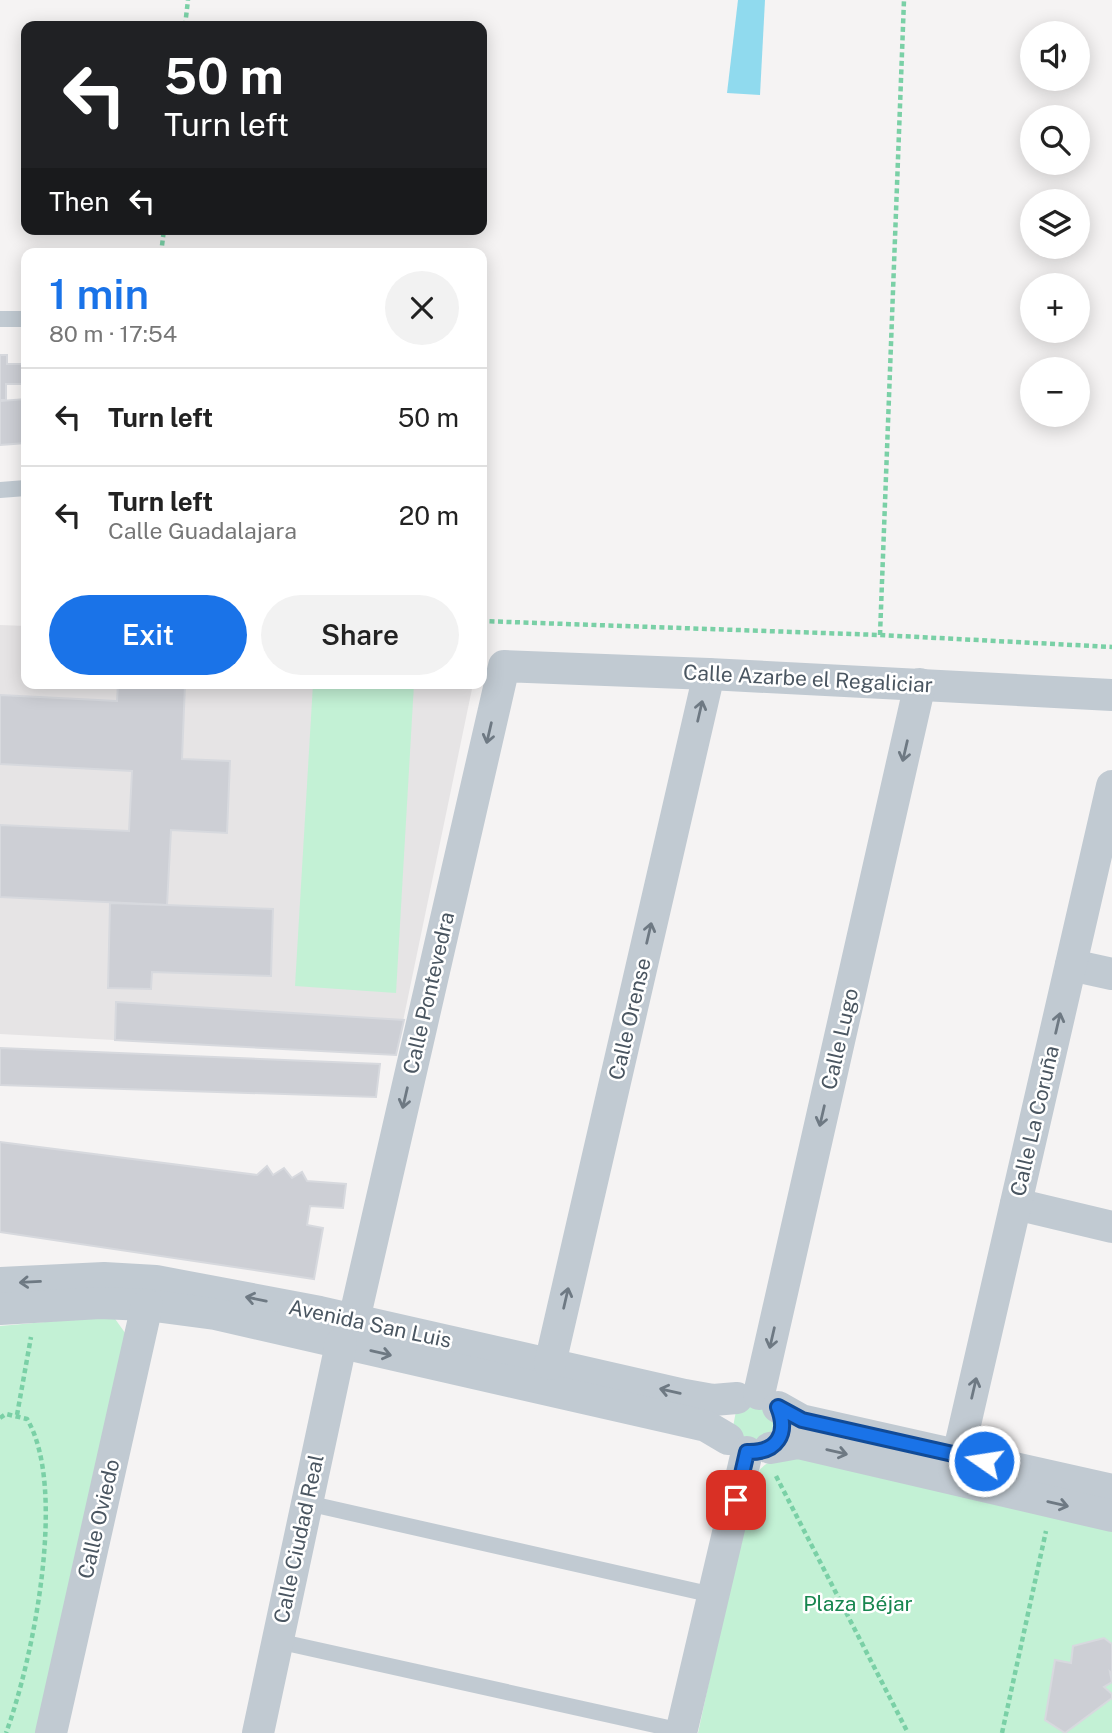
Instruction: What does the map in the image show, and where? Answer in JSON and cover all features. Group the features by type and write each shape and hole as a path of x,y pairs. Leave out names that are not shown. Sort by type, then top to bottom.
{"street":[{"name":"Calle Azarbe el Regaliciar","path":"504,666 1112,695"},
{"name":"Calle Pontevedra","path":"348,1332 504,666"},
{"name":"Calle Orense","path":"550,1364 709,674"},
{"name":"Calle Lugo","path":"758,1399 920,684"},
{"name":"Calle La Coruña","path":"958,1455 1112,786"},
{"path":"1071,965 1112,974"},
{"path":"1016,1204 1112,1227"},
{"name":"Avenida San Luis","path":"0,1283 104,1278 156,1281 706,1426 752,1447"},
{"name":"Avenida San Luis","path":"0,1309 100,1303 147,1305 348,1332 550,1364 713,1400 758,1399 802,1420 1112,1490"},
{"name":"Calle Oviedo","path":"51,1733 147,1305"},
{"name":"Calle Ciudad Real","path":"258,1733 307,1503 348,1332"},
{"path":"752,1447 778,1440 783,1429 782,1417 758,1399 728,1406 724,1417 724,1429 752,1447 798,1443 1112,1516"},
{"path":"682,1732 713,1595 752,1447"}],"lane":[{"path":"0,319 21,319"},
{"path":"0,490 21,488"},
{"path":"307,1503 713,1595"},
{"path":"277,1641 682,1732"}],"path":[{"path":"186,21 188,0"},
{"path":"880,635 904,0"},
{"path":"487,621 1112,646"},
{"path":"17,1415 32,1336"},
{"path":"0,1418 6,1414 27,1419 36,1435 44,1506 42,1582 22,1681 6,1733"},
{"path":"752,1447 908,1733"},
{"path":"1002,1733 1052,1502"}],"shaded area":[{"path":"0,625 21,626 21,689 472,689 396,1055 0,1034"}],"green space":[{"path":"313,689 414,689 396,993 295,986"},
{"path":"113,1316 128,1337 36,1733 0,1733 0,1326"},
{"path":"758,1402 774,1419 771,1435 749,1444 733,1427 736,1411"},
{"name":"Plaza Béjar","path":"791,1456 1112,1530 1112,1733 698,1733 752,1482 767,1463"}],"water":[{"path":"738,0 765,0 760,95 727,93"}],"building":[{"path":"0,355 7,355 7,364 21,364 21,384 6,384 6,400 0,400"},
{"path":"21,399 21,443 0,445 0,401"},
{"path":"118,689 185,689 182,759 230,761 227,833 171,830 167,905 0,897 0,825 129,831 132,771 0,764 0,695 117,701"},
{"path":"110,903 273,909 271,976 152,972 151,989 108,988"},
{"path":"116,1002 404,1020 396,1055 115,1040"},
{"path":"0,1048 380,1064 376,1097 0,1085"},
{"path":"0,1142 257,1175 267,1166 273,1175 284,1168 292,1178 302,1172 307,1181 346,1184 343,1208 310,1206 307,1225 323,1228 314,1279 0,1232"},
{"path":"1104,1638 1112,1644 1112,1682 1104,1687 1112,1694 1112,1698 1065,1733 1045,1720 1055,1660 1071,1663 1073,1646"}],"route":[{"path":"736,1500 747,1452 770,1448 783,1429 778,1407 802,1420 984,1461"}]}
